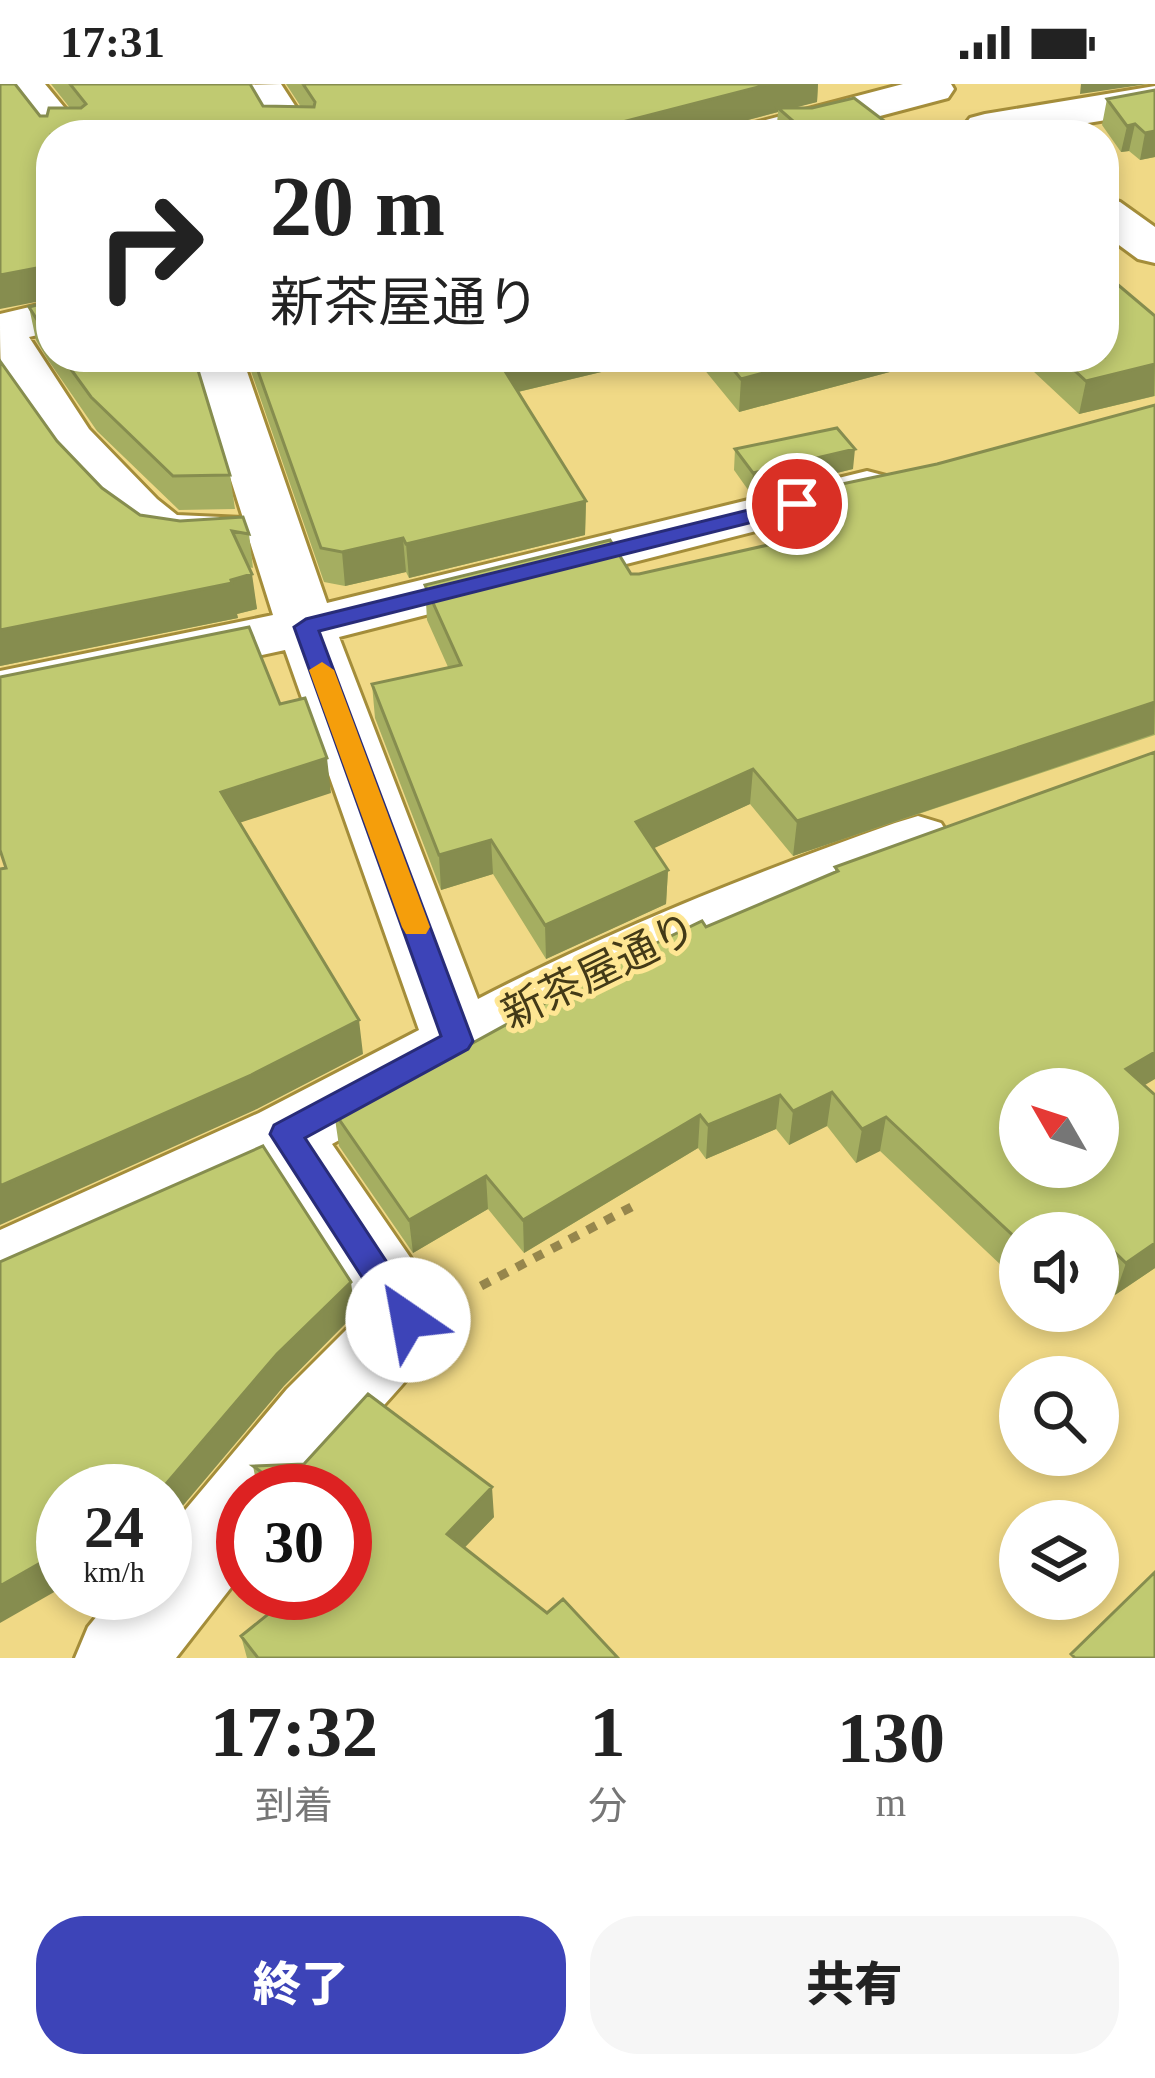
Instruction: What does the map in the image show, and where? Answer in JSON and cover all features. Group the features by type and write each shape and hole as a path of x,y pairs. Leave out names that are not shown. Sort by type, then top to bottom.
{"street":[{"path":"260,85 282,120"},
{"path":"811,120 929,87 976,120"},
{"path":"1033,120 1124,96"},
{"path":"1119,223 1155,249"},
{"path":"36,321 0,329 30,389 63,435 164,532 274,529"},
{"path":"222,372 306,627 458,1041"},
{"path":"0,692 306,627 926,472"},
{"name":"新茶屋通り","path":"0,1266 285,1134 604,965 747,901 981,817"},
{"path":"276,1464 316,1415 407,1321 285,1134"},
{"path":"120,1658 216,1539"}],"path":[{"path":"407,1321 638,1203"}],"building":[{"path":"0,84 15,84 40,116 47,116 49,108 86,104 70,84 250,84 263,106 314,107 303,84 770,84 630,120 36,120 36,268 0,275"},
{"path":"1155,90 1155,131 1145,133 1135,124 1127,126 1107,99"},
{"path":"854,98 883,120 792,120 778,108 812,108"},
{"path":"1119,286 1155,316 1155,364 1086,381 1076,372 1119,372"},
{"path":"0,361 57,441 102,488 140,515 180,521 243,517 249,534 232,531 252,574 232,583 0,630"},
{"path":"73,372 199,372 230,475 173,476 91,397"},
{"path":"258,372 506,372 586,501 406,544 403,538 342,552 321,548"},
{"path":"735,372 767,372 741,379"},
{"path":"1155,405 1155,702 797,821 753,769 636,822 668,870 545,925 491,840 439,855 372,684 461,665 425,585 610,540 631,574 639,574 808,536 780,497 937,464"},
{"path":"837,428 855,449 753,473 735,449"},
{"path":"249,627 280,704 305,698 327,758 221,792 359,1020 251,1075 0,1186 0,869 6,868 0,850 0,677"},
{"path":"1155,752 1155,1052 1126,1069 1155,1095 1155,1243 1126,1263 1119,1256 1119,1212 999,1212 999,1222 886,1117 862,1129 832,1092 793,1111 780,1095 708,1125 700,1115 523,1220 486,1176 409,1220 334,1112 395,1079 398,1084 582,983 580,980 702,921 706,927 838,871 835,867"},
{"path":"263,1146 351,1282 277,1354 183,1464 36,1464 36,1565 0,1586 0,1262"},
{"path":"368,1394 492,1487 447,1534 547,1613 563,1599 618,1658 258,1658 241,1636 261,1620 372,1620 372,1464 304,1464"},
{"path":"1155,1572 1155,1658 1075,1658 1071,1654 1106,1620 1119,1620 1119,1607"}],"slow traffic":[{"path":"322,670 416,927"}],"route":[{"path":"408,1320 285,1134 458,1041 306,627 797,504"}]}
